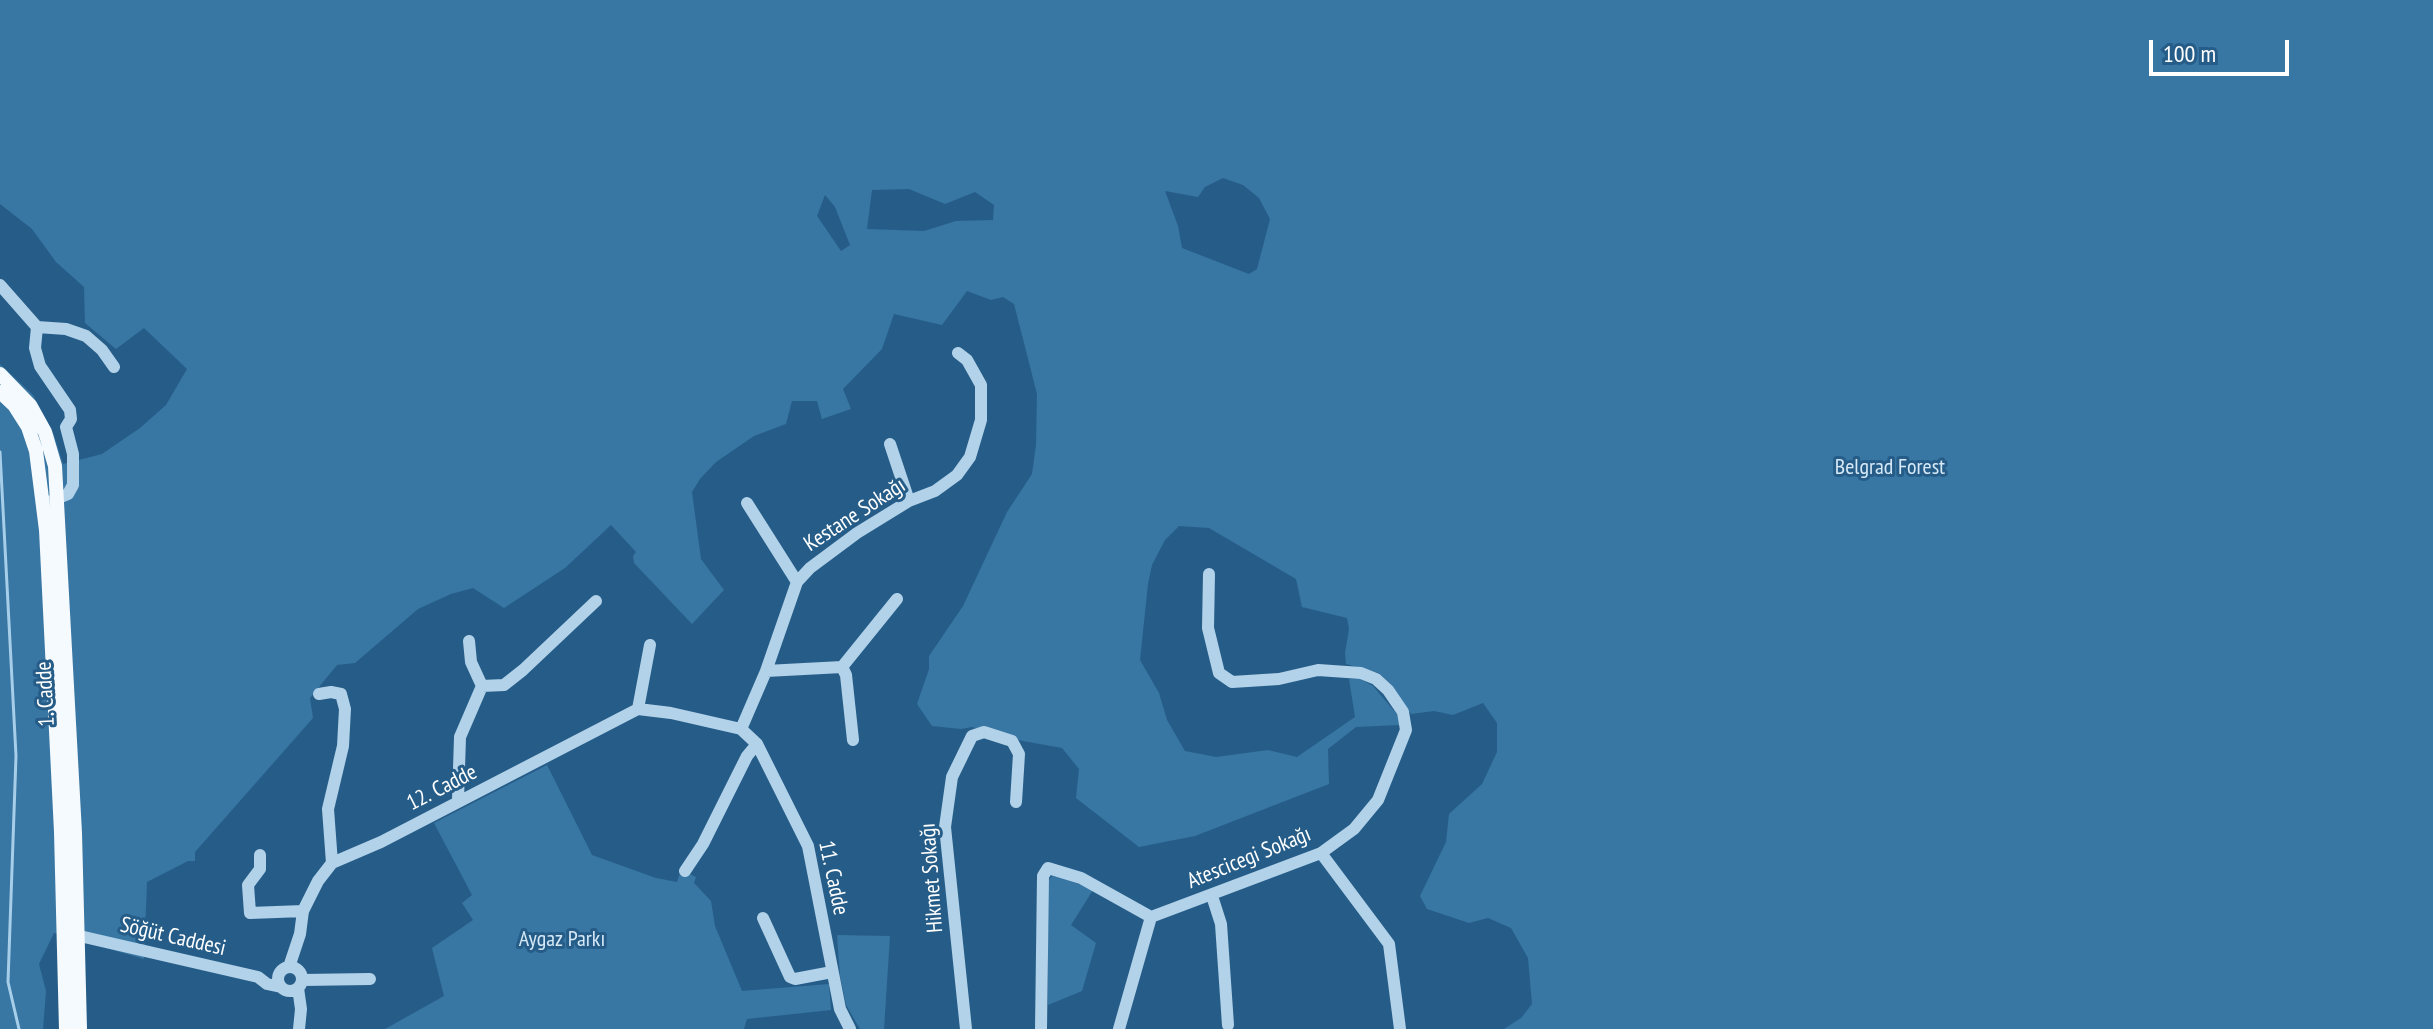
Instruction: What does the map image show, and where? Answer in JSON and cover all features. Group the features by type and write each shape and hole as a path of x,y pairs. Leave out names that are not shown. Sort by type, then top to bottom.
{"main road":[{"name":"1. Cadde","path":"0,374 30,405 45,432 55,466 51,501 51,610 71,934 80,1029"},
{"name":"1. Cadde","path":"0,392 14,405 28,427 51,501"},
{"name":"1. Cadde","path":"66,1029 71,934"}],"street":[{"path":"0,285 37,327 66,329 86,336 102,350 114,367"},
{"path":"37,327 35,348 40,366 70,410 71,419 66,427 73,454 73,485 68,494 51,501"},
{"name":"Kestane Sokağı","path":"741,729 766,671 797,582 810,568 857,533 909,501 935,491 957,475 970,457 981,420 981,385 967,360 958,353"},
{"path":"890,444 909,501"},
{"path":"747,503 797,582"},
{"name":"Atescicegi Sokağı","path":"1151,917 1321,853 1354,829 1378,800 1406,730 1403,712 1388,690 1376,679 1361,673 1318,670 1279,679 1232,682 1219,673 1208,628 1209,574"},
{"path":"766,671 842,667 897,599"},
{"path":"482,686 504,685 596,601"},
{"path":"458,800 460,737 482,686 471,662 469,641"},
{"path":"650,645 638,709 741,729 757,744 747,756 703,844 685,871"},
{"path":"842,667 846,675 853,740"},
{"path":"299,1025 291,979 302,952 300,934 303,911 318,881 332,863 328,809 343,746 345,709 341,694 319,694"},
{"name":"12. Cadde","path":"332,863 381,842 638,709"},
{"name":"Hikmet Sokağı","path":"966,1029 945,827 952,777 972,736 984,732 1012,741 1019,754 1016,802"},
{"name":"11. Cadde","path":"757,744 808,846 840,1009 850,1029"},
{"path":"1321,853 1389,944 1400,1029"},
{"path":"260,855 260,869 248,885 250,913 303,911"},
{"path":"1041,1029 1043,876 1048,868 1081,878 1151,917 1119,1029"},
{"path":"1212,896 1221,924 1228,1025"},
{"path":"763,918 790,977 795,979 832,972"},
{"name":"Söğüt Caddesi","path":"71,934 258,977 267,984 291,979"},
{"path":"291,979 370,979"}],"green space":[{"name":"Belgrad Forest","path":"0,0 2433,0 2433,1029 1504,1029 1521,1018 1532,1004 1528,958 1511,928 1488,918 1469,923 1427,909 1420,896 1446,842 1449,814 1482,784 1497,752 1497,723 1483,703 1453,715 1434,711 1411,714 1391,684 1378,673 1346,664 1347,618 1302,607 1296,579 1209,528 1179,526 1165,540 1152,565 1148,584 1140,660 1159,693 1167,720 1185,751 1216,757 1268,750 1297,757 1355,717 1349,679 1361,679 1373,686 1401,719 1399,725 1356,727 1328,749 1329,784 1195,836 1139,847 1076,798 1079,769 1062,748 972,727 932,726 917,704 929,669 929,656 963,606 1007,512 1032,474 1036,445 1037,394 1014,304 1003,297 991,300 967,291 942,325 894,314 882,349 843,389 851,409 822,419 817,401 792,401 786,424 754,436 716,462 700,479 692,492 701,559 724,590 692,624 634,563 636,552 611,525 565,568 504,608 473,588 418,609 355,663 337,665 310,698 313,718 195,852 195,861 188,861 147,882 144,959 54,933 39,964 46,991 43,1029 0,1029 0,364 33,395 54,435 63,464 102,454 140,428 166,405 187,369 144,328 116,349 85,323 84,287 56,262 32,229 0,204","holes":["1223,178 1243,185 1259,198 1270,219 1257,269 1249,274 1182,248 1178,226 1165,191 1198,197 1205,187","909,189 945,204 975,192 994,205 993,220 956,221 924,231 867,229 872,190","825,195 835,207 850,245 841,251 817,216"]},
{"name":"Aygaz Parkı","path":"547,765 592,855 656,878 677,882 681,870 696,877 694,883 711,901 715,926 742,991 829,984 831,1010 747,1019 744,1029 385,1029 444,996 432,948 473,920 462,903 472,895 434,823"},
{"path":"1052,876 1093,890 1071,925 1096,943 1082,991 1048,1005 1048,881"},
{"path":"837,935 890,936 884,1029 860,1029 846,1005"}],"waterway":[{"path":"0,452 16,756 8,982 19,1029"}]}
